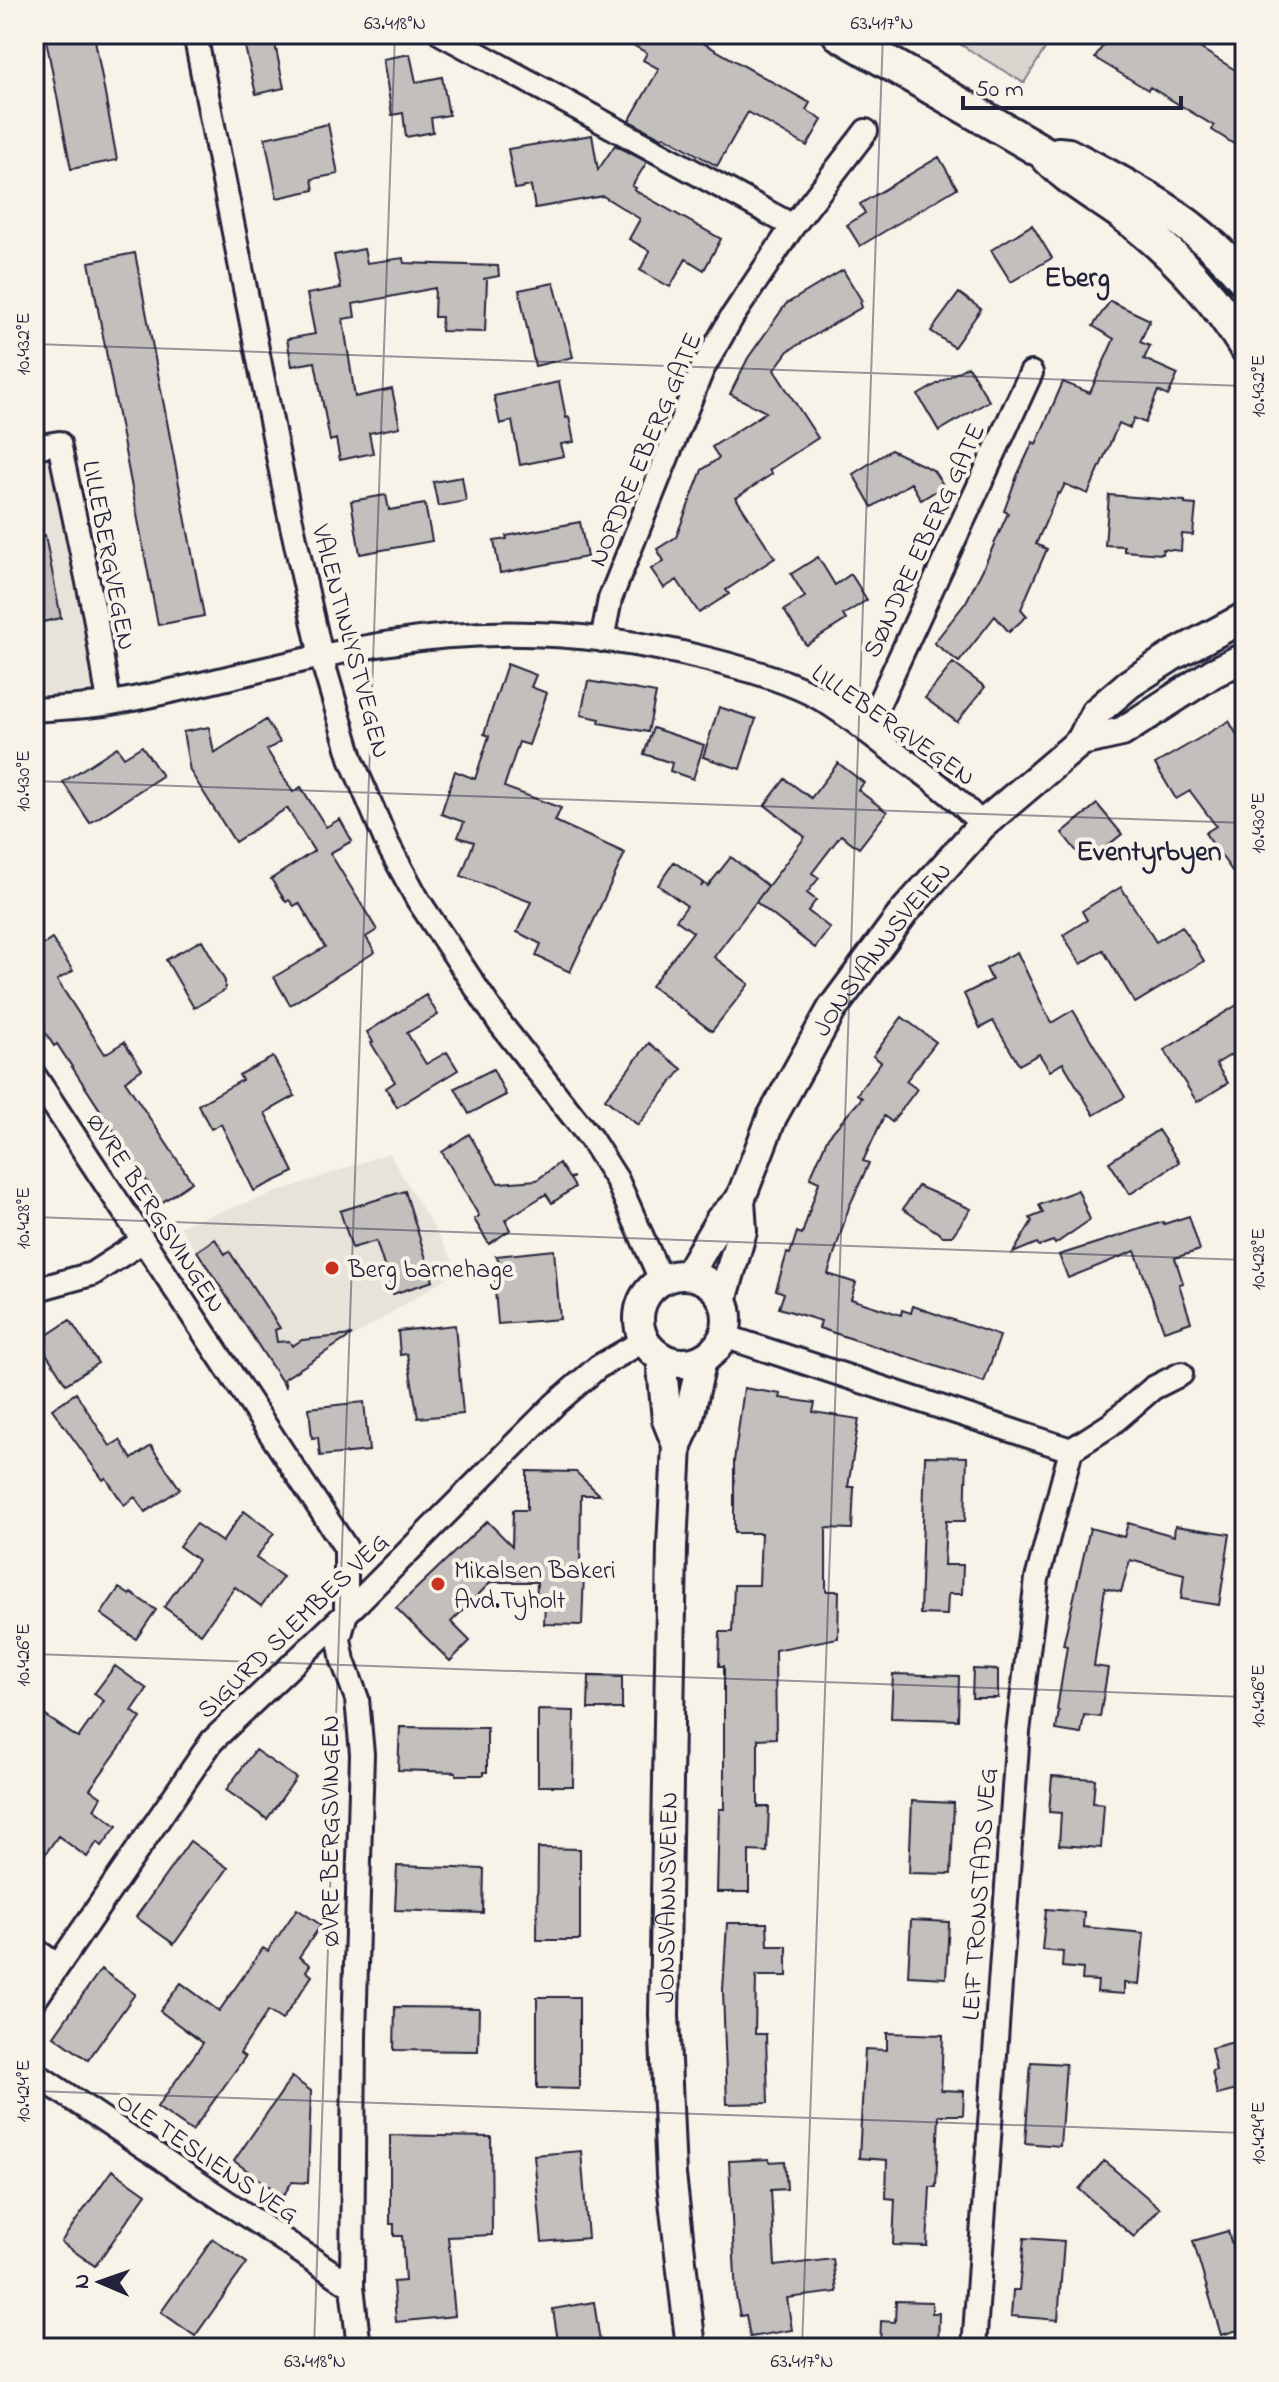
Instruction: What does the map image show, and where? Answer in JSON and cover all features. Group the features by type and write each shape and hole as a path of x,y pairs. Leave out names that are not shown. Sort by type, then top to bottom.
{"main road":[{"path":"839,34 1043,152 1061,173 1151,236 1212,301 1245,346"},
{"path":"1043,152 1068,155 1157,201 1207,240 1243,275"}],"street":[{"name":"VALENTINLYSTVEGEN","path":"195,34 289,512 321,656 352,761 387,843 418,900 499,1022 591,1139 674,1278"},
{"path":"442,34 793,226"},
{"name":"NORDRE EBERG GATE","path":"602,640 610,599 702,370 732,317 793,226 866,131"},
{"path":"1212,301 1243,275"},
{"name":"SØNDRE EBERG GATE","path":"866,731 1031,373"},
{"name":"LILLEBERGVEGEN","path":"34,447 59,443 95,616 109,703"},
{"name":"JONSVANNSVEIEN","path":"674,1278 740,1200 772,1117 801,1059 832,1009 904,912 982,825 1081,741 1095,713 1129,684 1174,655 1245,617"},
{"name":"LILLEBERGVEGEN","path":"34,710 109,703 215,682 321,656 449,635 530,632 647,645 761,673 812,694 962,804 982,825"},
{"name":"JONSVANNSVEIEN","path":"1081,741 1122,732 1202,679 1245,657"},
{"name":"ØVRE BERGSVINGEN","path":"34,1075 346,1548 346,1613 339,1639 357,1699 362,1754 354,2036 352,2286 359,2348"},
{"name":"JONSVANNSVEIEN","path":"723,1297 742,1231 740,1200"},
{"path":"34,1290 92,1274 143,1241"},
{"path":"674,1278 708,1282 723,1297 727,1310 724,1336 718,1346 702,1359 677,1362 653,1348 640,1327 643,1301 650,1289 674,1278"},
{"path":"724,1336 1071,1450 1110,1425 1153,1388 1181,1374"},
{"name":"JONSVANNSVEIEN","path":"653,1348 667,1420 677,1445"},
{"name":"SIGURD SLEMBES VEG","path":"34,2001 212,1741 346,1613 555,1404 598,1367 653,1348"},
{"name":"JONSVANNSVEIEN","path":"691,2348 671,2175 664,2015 672,1547 677,1445 688,1421 702,1359"},
{"name":"LEIF TRONSTADS VEG","path":"974,2348 1018,1732 1037,1579 1071,1450"},
{"path":"34,1949 58,1966"},
{"name":"OLE TESLIENS VEG","path":"34,2073 352,2286"}],"shaded area":[{"path":"943,34 1054,34 1024,83"},
{"path":"59,443 109,703 34,710 34,447"},
{"name":"Berg barnehage","path":"389,1153 459,1270 280,1383 180,1226"}],"building":[{"path":"45,34 94,34 117,160 71,169"},
{"path":"242,34 273,34 284,88 256,94"},
{"path":"613,34 687,34 810,103 806,110 822,120 807,146 748,112 717,166 664,136 662,138 629,121 659,69 643,60 647,53"},
{"path":"1110,34 1177,34 1245,76 1245,131 1237,146 1212,130 1214,126 1095,58"},
{"path":"410,54 416,82 442,77 449,115 431,118 433,132 406,137 403,113 392,115 383,59"},
{"path":"328,124 338,174 312,179 314,190 277,198 265,138"},
{"path":"592,135 598,170 615,145 647,162 632,186 636,188 634,190 721,239 704,270 686,259 670,287 640,270 650,251 629,239 640,219 603,196 535,208 531,186 515,189 508,149"},
{"path":"939,157 957,188 860,246 847,225 865,213 860,204"},
{"path":"1032,225 1052,258 1011,282 991,250"},
{"path":"364,249 367,263 403,258 404,263 498,266 499,276 483,279 487,279 485,332 441,331 442,317 434,317 435,288 353,304 355,317 343,319 355,397 392,389 400,427 369,433 373,453 340,460 336,439 330,441 315,362 292,366 287,339 315,334 307,294 341,288 334,255"},
{"path":"135,253 204,616 158,625 89,262"},
{"path":"843,270 862,301 862,307 788,351 774,370 818,438 769,470 772,474 736,498 775,558 726,590 729,594 699,613 677,580 664,588 651,569 664,561 657,549 676,537 702,470 719,458 712,447 766,412 730,394 748,358 786,304"},
{"path":"554,283 573,357 535,366 519,290"},
{"path":"959,293 981,309 954,347 931,331"},
{"path":"1110,301 1150,320 1140,342 1150,346 1144,359 1178,374 1168,396 1158,391 1145,423 1134,418 1130,428 1119,423 1088,494 1065,484 1058,493 1036,544 1047,549 1021,609 1027,616 1009,632 995,616 959,662 934,643 966,602 983,569 1008,513 1004,511 1017,476 1033,442 1036,444 1063,382 1090,393 1114,339 1093,326"},
{"path":"968,366 989,401 939,431 918,395"},
{"path":"559,382 574,442 561,444 564,456 520,465 512,421 500,424 494,396"},
{"path":"891,450 933,470 944,486 921,500 911,483 872,507 853,474"},
{"path":"462,477 466,501 438,506 433,482"},
{"path":"386,495 389,510 425,504 432,541 360,554 351,501"},
{"path":"1109,495 1185,501 1185,504 1196,505 1193,535 1182,534 1181,551 1163,549 1162,554 1124,551 1124,546 1105,545"},
{"path":"580,522 587,557 500,573 494,541"},
{"path":"45,535 61,618 34,624 34,536"},
{"path":"818,557 835,585 851,574 867,600 843,615 846,620 806,645 784,610 805,597 791,574"},
{"path":"953,663 985,687 957,722 925,698"},
{"path":"507,664 536,675 531,687 547,693 529,745 519,742 504,787 561,808 555,821 625,853 570,972 536,956 541,944 517,932 531,902 461,876 474,842 458,837 464,822 441,814 455,771 475,779 489,736 484,734"},
{"path":"588,681 656,693 648,732 599,723 600,719 581,715"},
{"path":"719,707 756,719 740,769 703,757"},
{"path":"266,720 280,742 267,750 293,792 301,787 326,827 340,819 352,841 330,853 377,930 366,937 375,952 290,1005 274,977 325,947 299,903 294,906 289,900 286,902 271,879 314,851 287,808 235,842 190,771 183,732 209,727 214,753"},
{"path":"1229,721 1245,749 1245,889 1205,833 1216,826 1190,791 1176,799 1155,764"},
{"path":"653,728 704,745 693,779 670,771 672,763 644,754"},
{"path":"142,746 162,776 90,823 63,782 117,747 124,757"},
{"path":"838,763 864,783 858,790 887,812 859,848 841,835 812,873 819,878 807,893 816,900 808,911 830,928 815,948 756,902 805,837 765,805 785,779 811,798"},
{"path":"1097,804 1122,834 1086,863 1062,833"},
{"path":"731,857 768,886 714,957 749,984 712,1031 651,986 693,932 676,920 687,906 658,885 674,862 703,882 701,887 704,883 708,886"},
{"path":"1121,887 1156,942 1182,926 1204,961 1135,1003 1103,950 1081,964 1063,935 1087,920 1082,911"},
{"path":"52,939 73,971 57,980 105,1054 124,1042 142,1069 125,1081 192,1182 161,1203 57,1044 54,1046 34,1015 34,945 37,949"},
{"path":"202,940 225,981 225,990 194,1008 166,960"},
{"path":"1017,952 1051,1023 1073,1010 1125,1097 1094,1115 1063,1063 1050,1071 1039,1054 1019,1065 993,1021 980,1028 964,994 992,980 986,968"},
{"path":"426,995 438,1015 407,1033 426,1064 447,1052 458,1070 397,1107 386,1088 395,1082 367,1032"},
{"path":"1245,1000 1245,1046 1216,1064 1228,1083 1197,1102 1164,1050"},
{"path":"902,1017 936,1042 906,1081 917,1089 892,1122 884,1116 863,1161 869,1163 849,1207 828,1274 856,1283 851,1299 901,1315 902,1310 911,1313 913,1306 1000,1336 984,1382 819,1328 821,1321 779,1308 784,1293 776,1290 787,1253 790,1254 797,1232 802,1234 819,1182 810,1178 828,1137 862,1098 857,1094 881,1062 873,1056"},
{"path":"649,1043 682,1069 638,1125 605,1099"},
{"path":"273,1057 295,1096 265,1113 294,1172 254,1191 221,1124 211,1129 198,1105 242,1080 239,1075"},
{"path":"493,1069 506,1095 469,1114 455,1088"},
{"path":"1158,1130 1179,1162 1130,1194 1109,1162"},
{"path":"469,1134 498,1183 537,1180 559,1163 569,1178 574,1177 570,1179 575,1187 552,1203 546,1194 505,1220 510,1230 489,1244 474,1219 479,1216 442,1152"},
{"path":"918,1186 971,1209 952,1236 943,1236 903,1209"},
{"path":"1078,1190 1090,1220 1055,1244 1053,1241 1039,1246 1037,1243 1013,1253 1032,1221 1030,1218 1043,1213 1039,1205"},
{"path":"405,1191 433,1281 393,1294 376,1241 352,1248 340,1211"},
{"path":"1189,1216 1200,1250 1175,1258 1183,1283 1179,1284 1191,1322 1164,1331 1135,1251 1068,1278 1059,1255"},
{"path":"215,1239 225,1254 229,1251 280,1328 275,1330 277,1342 289,1341 292,1346 302,1340 352,1335 284,1379 286,1388 197,1251"},
{"path":"554,1250 560,1319 498,1324 494,1280 510,1278 496,1256"},
{"path":"70,1320 98,1363 66,1384 38,1341"},
{"path":"455,1325 463,1414 418,1418 407,1354 400,1355 398,1331"},
{"path":"744,1388 815,1403 813,1412 859,1419 848,1487 854,1487 852,1529 826,1528 826,1591 839,1591 838,1638 775,1650 776,1738 758,1739 758,1807 769,1807 767,1852 749,1851 749,1892 717,1892 719,1809 724,1809 724,1666 719,1666 720,1632 732,1632 734,1585 759,1585 761,1533 734,1533 734,1461"},
{"path":"76,1393 110,1446 120,1440 132,1459 151,1446 180,1489 145,1512 135,1497 124,1505 52,1409"},
{"path":"364,1402 369,1451 320,1456 318,1437 312,1438 309,1408"},
{"path":"925,1456 967,1457 965,1521 946,1521 944,1565 963,1565 962,1594 948,1594 947,1615 920,1614"},
{"path":"527,1471 576,1472 600,1495 581,1495 582,1625 544,1624 545,1605 536,1605 537,1582 491,1582 451,1622 470,1641 450,1661 396,1608 487,1521 512,1546 513,1510 527,1510"},
{"path":"244,1511 274,1533 256,1558 283,1577 261,1606 235,1587 201,1634 164,1607 198,1560 179,1546 196,1524 222,1542"},
{"path":"1128,1523 1174,1536 1175,1526 1230,1534 1219,1605 1181,1599 1184,1574 1130,1560 1121,1592 1105,1588 1094,1666 1108,1668 1100,1717 1084,1715 1081,1734 1056,1730 1067,1646 1063,1645 1090,1528 1124,1537"},
{"path":"119,1588 156,1610 136,1639 101,1614"},
{"path":"115,1666 147,1689 132,1711 141,1718 90,1789 101,1797 94,1809 117,1826 102,1846 97,1842 87,1857 58,1836 34,1870 34,1708 78,1738 104,1701 94,1694"},
{"path":"973,1669 998,1670 998,1698 972,1698"},
{"path":"893,1674 959,1676 958,1720 891,1718"},
{"path":"589,1676 622,1677 622,1709 588,1709"},
{"path":"538,1710 574,1711 573,1786 538,1786"},
{"path":"400,1727 487,1728 487,1772 484,1775 456,1775 456,1772 398,1770"},
{"path":"255,1750 296,1778 267,1819 226,1790"},
{"path":"1052,1776 1095,1779 1093,1803 1104,1804 1101,1848 1059,1845 1061,1813 1049,1812"},
{"path":"912,1801 954,1803 951,1874 909,1873"},
{"path":"190,1841 228,1868 174,1944 136,1917"},
{"path":"538,1848 580,1849 580,1940 537,1940"},
{"path":"397,1866 484,1869 483,1913 395,1910"},
{"path":"297,1909 321,1925 299,1957 310,1965 306,1971 312,1976 282,2020 268,2011 240,2053 245,2057 192,2131 157,2107 203,2043 160,2011 181,1983 219,2011 263,1948 268,1951"},
{"path":"1046,1909 1084,1912 1083,1927 1144,1933 1139,1985 1124,1983 1124,1994 1097,1992 1098,1981 1082,1980 1083,1969 1062,1967 1063,1952 1042,1950"},
{"path":"911,1920 949,1922 946,1978 908,1976"},
{"path":"727,1923 767,1923 768,1946 787,1946 787,1976 756,1976 755,2034 766,2034 768,2103 727,2104 723,1990"},
{"path":"101,1969 135,1994 88,2060 54,2036"},
{"path":"537,1997 579,1997 579,2089 537,2088"},
{"path":"395,2007 479,2008 478,2051 394,2050"},
{"path":"887,2033 943,2035 941,2090 964,2091 963,2115 939,2115 936,2187 930,2187 927,2246 893,2245 895,2199 886,2198 887,2160 859,2158 865,2049 887,2050"},
{"path":"1245,2039 1245,2088 1217,2095 1211,2048"},
{"path":"1031,2062 1066,2064 1060,2146 1025,2143"},
{"path":"292,2077 311,2091 308,2183 292,2182 283,2196 234,2161"},
{"path":"390,2135 491,2137 492,2235 448,2237 455,2316 396,2322 393,2282 405,2281 402,2236 394,2236 394,2224 390,2224"},
{"path":"581,2151 588,2238 542,2242 534,2155"},
{"path":"769,2159 769,2162 785,2161 787,2189 771,2190 775,2266 833,2259 837,2292 787,2298 792,2330 750,2337 746,2315 740,2316 736,2296 729,2161"},
{"path":"1104,2161 1160,2208 1134,2237 1079,2189"},
{"path":"112,2170 146,2194 95,2266 61,2242"},
{"path":"1228,2231 1239,2270 1245,2268 1245,2328 1221,2335 1193,2241"},
{"path":"1024,2238 1064,2241 1058,2320 1011,2316 1013,2290 1019,2290"},
{"path":"213,2239 247,2263 195,2336 161,2312"},
{"path":"896,2301 932,2302 932,2313 939,2313 938,2348 880,2348 881,2321 895,2322"},
{"path":"594,2302 601,2348 559,2348 553,2309"}],"place":[{"name":"Berg barnehage","path":"332,1268"},
{"name":"Mikalsen Bakeri Avd.Tyholt","path":"438,1584"}],"district":[{"name":"Eberg","path":"1077,276"},
{"name":"Eventyrbyen","path":"1149,850"}]}
